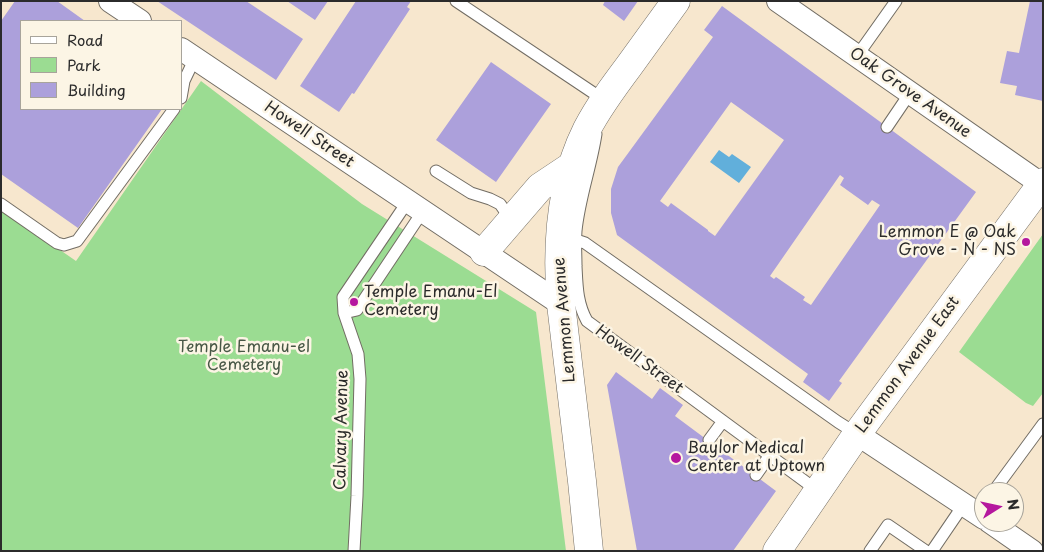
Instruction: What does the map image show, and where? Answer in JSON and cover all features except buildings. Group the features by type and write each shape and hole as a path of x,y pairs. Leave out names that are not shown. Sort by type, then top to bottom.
{"main road":[{"name":"Lemmon Avenue","path":"589,551 561,304 559,275 563,202 572,165 587,130 602,104 676,1"},
{"path":"484,252 540,187 572,165"},
{"name":"Lemmon Avenue East","path":"777,551 857,434 1042,183"}],"street":[{"path":"110,1 138,20"},
{"name":"Oak Grove Avenue","path":"778,1 1042,183"},
{"name":"Howell Street","path":"188,54 561,304"},
{"path":"857,434 974,508"},
{"path":"1007,532 1032,551"}],"lane":[{"path":"456,1 602,104"},
{"path":"857,56 896,1"},
{"path":"182,92 188,54"},
{"path":"887,127 910,93"},
{"name":"Howell Street","path":"602,104 576,232 578,298 581,311 587,322 818,491"},
{"path":"1,204 57,243 64,245 77,241 173,110"},
{"path":"436,171 471,193 500,204 512,221"},
{"path":"344,313 357,310 416,206"},
{"name":"Calvary Avenue","path":"354,551 360,379 358,354 344,313 343,297 416,206"},
{"path":"576,240 585,243 857,434"},
{"path":"709,440 723,421"},
{"path":"1000,482 1043,424"},
{"path":"756,475 770,456"},
{"path":"932,551 974,517"},
{"path":"870,551 888,525 926,551"}],"green space":[{"name":"Temple Emanu-el Cemetery","path":"201,81 362,204 536,312 566,551 1,551 1,209 76,261"},
{"path":"1043,234 1043,393 1033,406 1026,403 959,352"}],"water":[{"path":"719,150 729,157 732,154 751,167 739,183 710,162"}],"place":[{"name":"Lemmon E @ Oak Grove - N - NS","path":"1026,242"},
{"name":"Temple Emanu-El Cemetery","path":"354,302"},
{"name":"Baylor Medical Center at Uptown","path":"676,458"}]}
